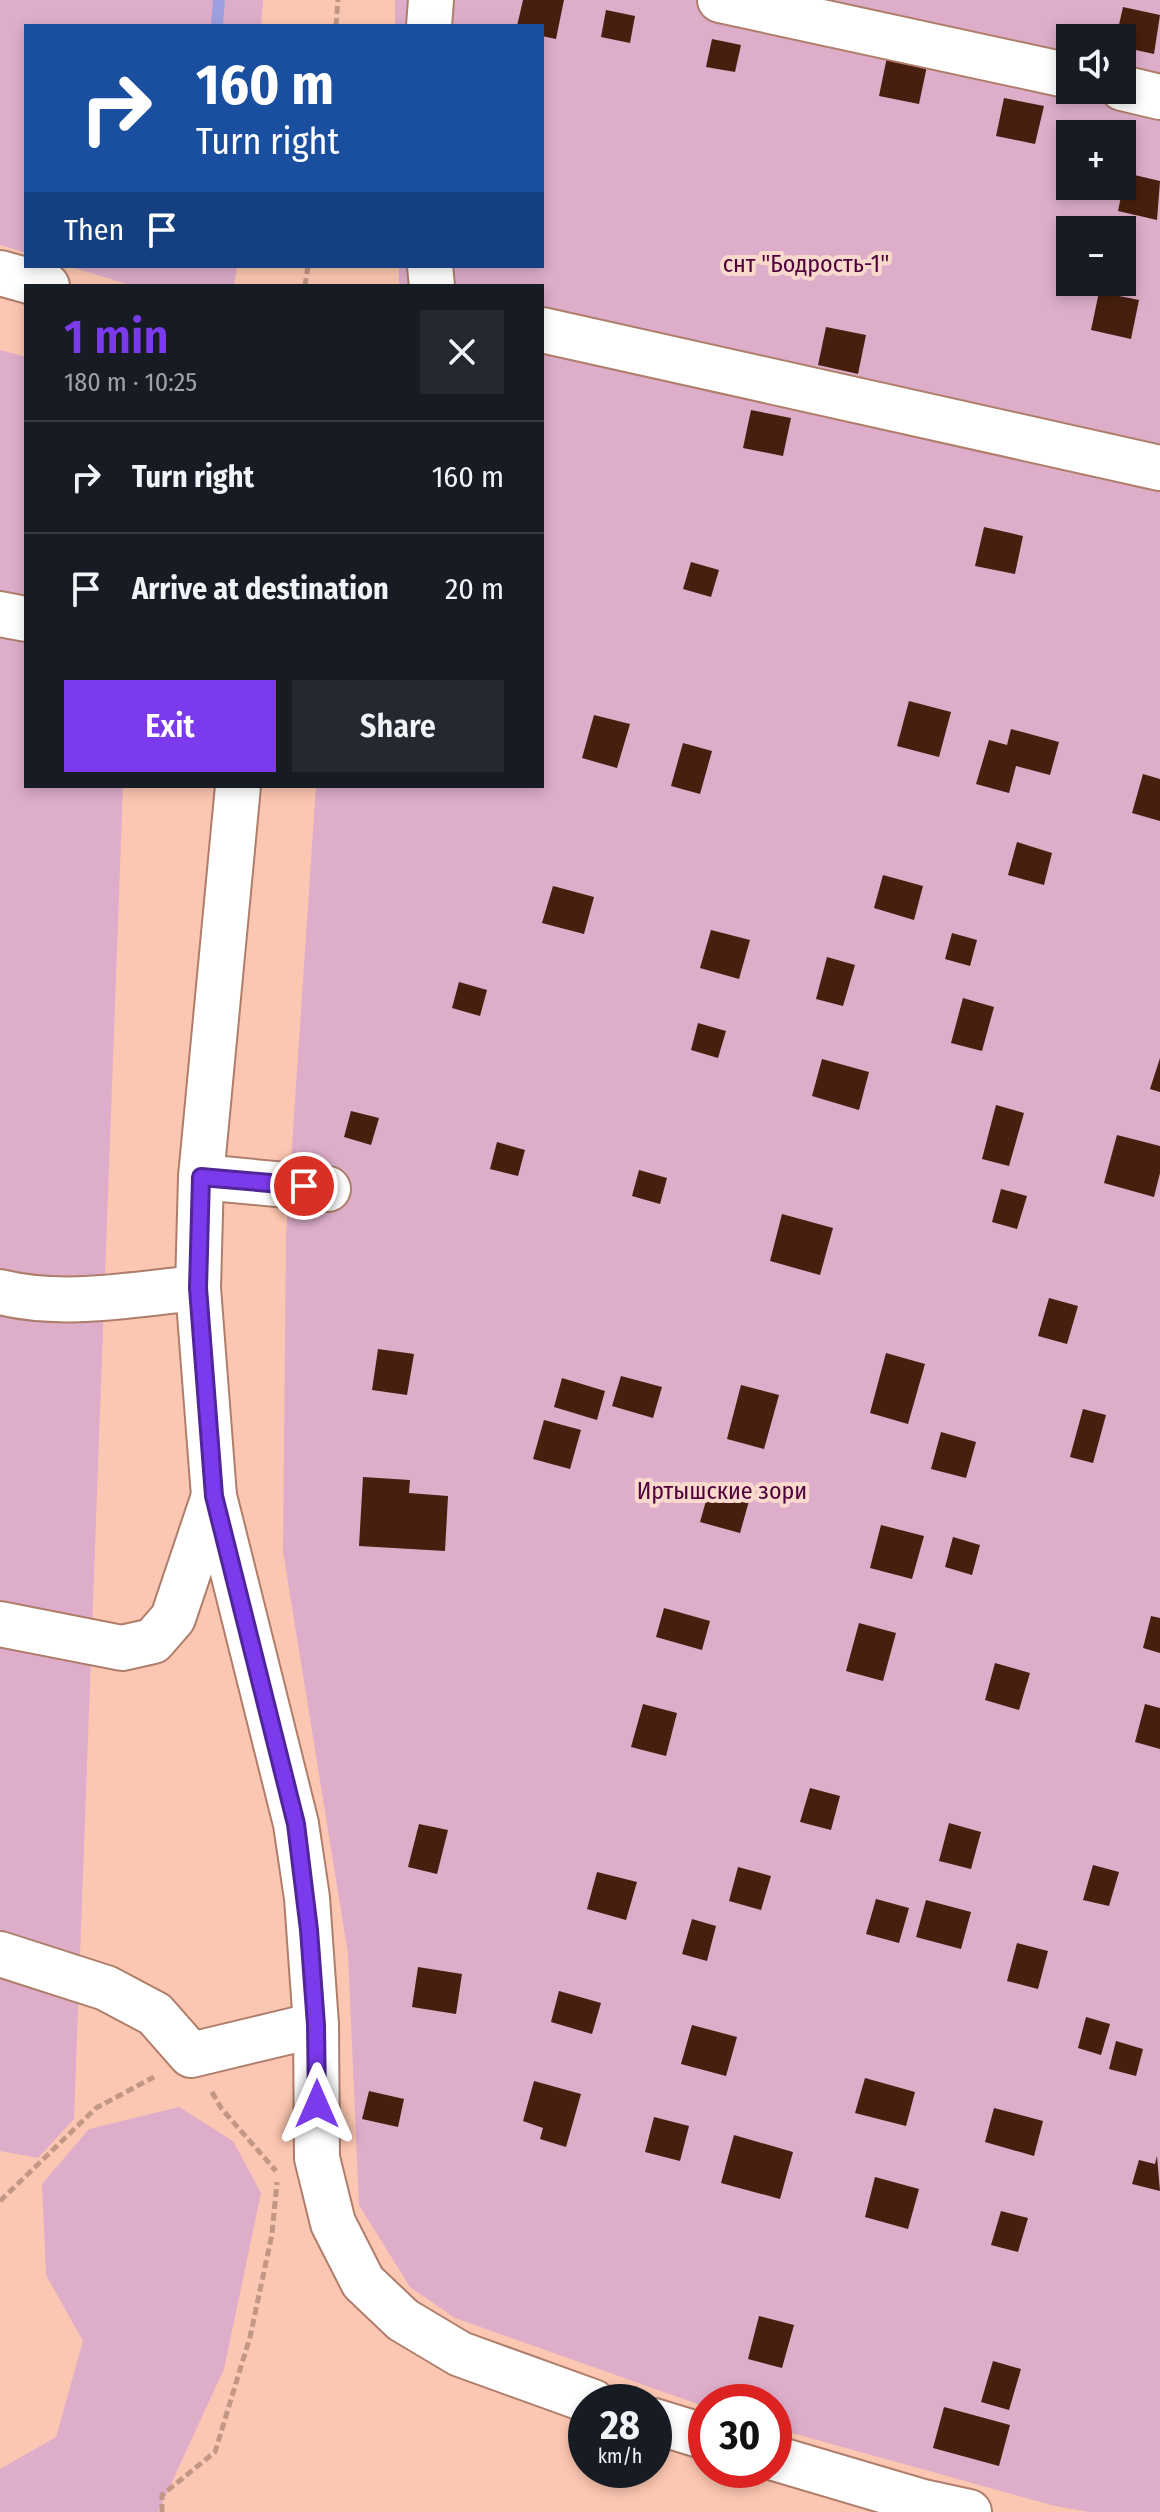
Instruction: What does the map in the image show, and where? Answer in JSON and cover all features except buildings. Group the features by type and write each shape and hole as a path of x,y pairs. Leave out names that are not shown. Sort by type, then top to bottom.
{"street":[{"path":"429,24 431,0"},
{"path":"720,0 1056,73"},
{"path":"1136,91 1160,97"},
{"path":"0,273 40,284"},
{"path":"544,330 1160,468"},
{"path":"0,614 24,619"},
{"path":"238,788 201,1177 198,1288 214,1496 296,1824 307,1898 316,2025 298,2165 333,2223 363,2282 403,2320 460,2354 568,2393"},
{"path":"201,1177 328,1189"},
{"path":"0,1292 27,1299 61,1300 198,1288"},
{"path":"0,1624 122,1648 153,1641 173,1618 214,1496"},
{"path":"0,1954 106,1988 155,2014 191,2055 316,2025"},
{"path":"792,2463 923,2502 969,2512"}],"path":[{"path":"336,24 338,0"},
{"path":"0,2201 96,2108 191,2055 221,2108 298,2165 272,2234 250,2337 215,2452 162,2495 162,2512"}],"green space":[{"path":"0,0 263,0 261,24 24,24 24,252 0,245"},
{"name":"Иртышские зори","path":"395,0 1160,0 1160,2512 1089,2512 1055,2506 792,2433 792,2384 688,2384 688,2401 672,2395 672,2384 641,2384 455,2318 410,2287 359,2205 348,1954 283,1551 286,1236 316,788 544,788 544,284 399,284 399,268 544,268 544,24 395,24"},
{"path":"74,268 237,268 234,284 126,284"},
{"path":"0,350 24,356 24,788 123,788 74,2119 38,2158 0,2151"},
{"path":"179,2107 233,2141 261,2193 224,2369 158,2512 0,2512 0,2469 56,2437 83,2341 46,2275 42,2184 89,2129"}],"waterway":[{"path":"217,24 219,0"}],"route":[{"path":"304,1186 201,1177 198,1288 214,1496 296,1824 307,1898 316,2025 317,2104"}],"park label":[{"name":"снт \"Бодрость-1\"","path":"806,264"}]}
